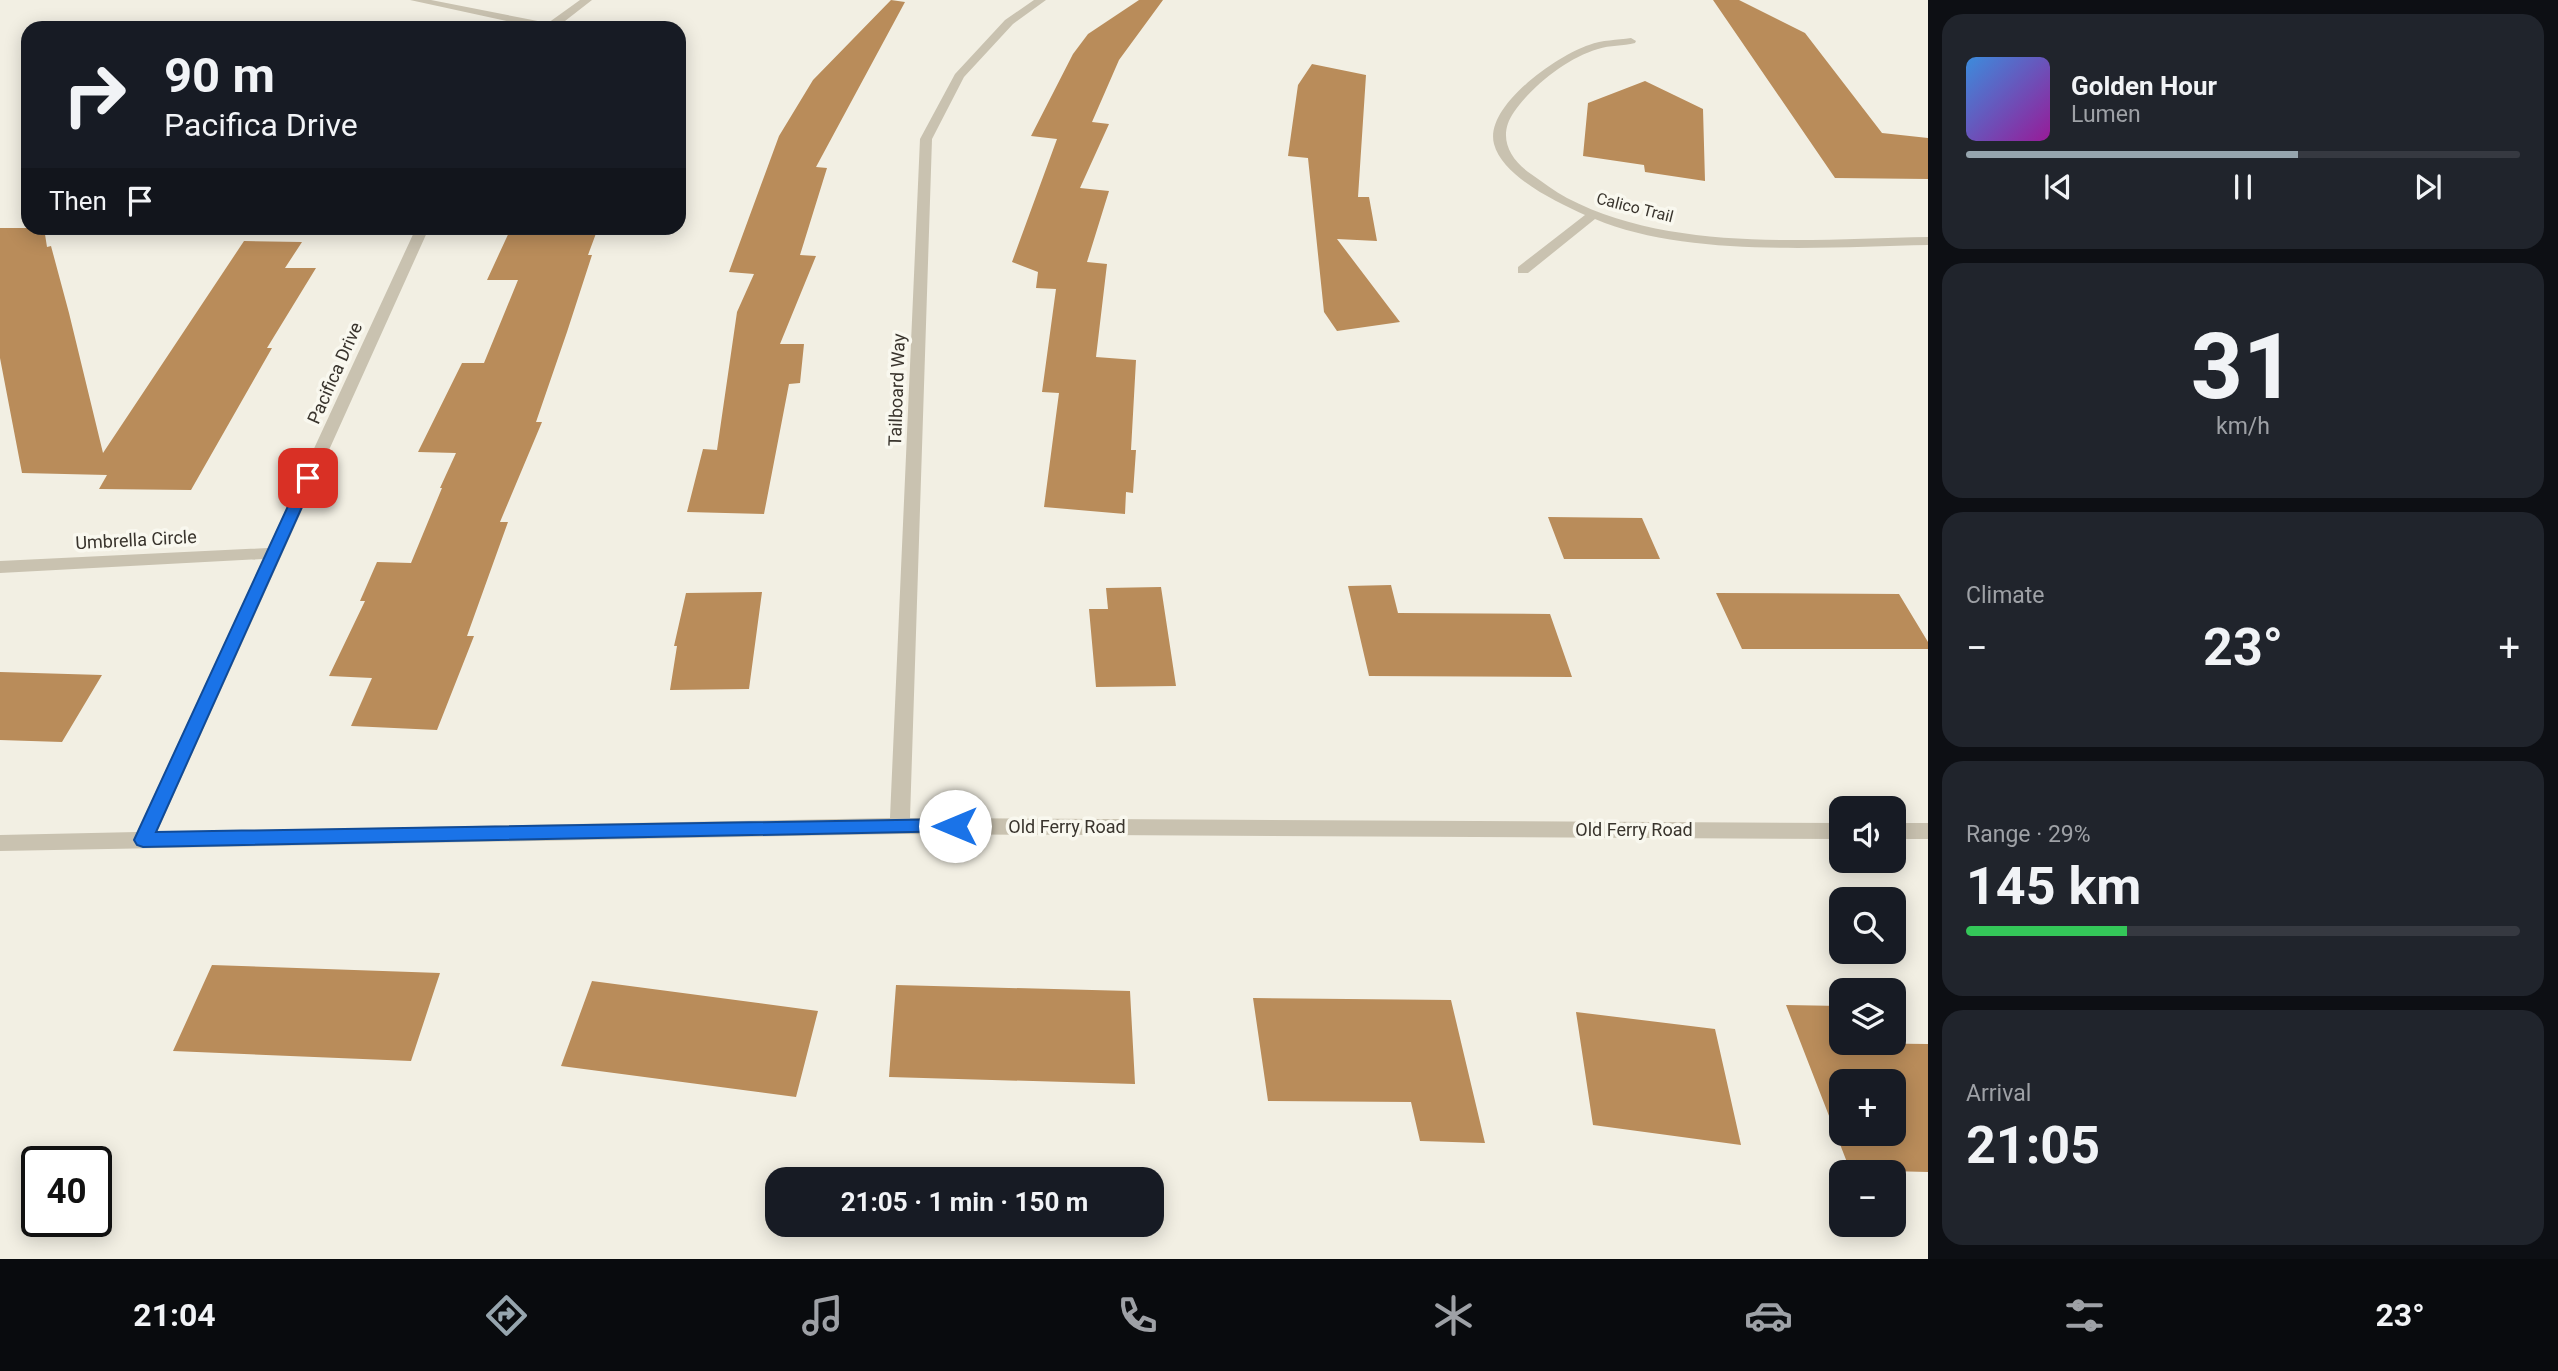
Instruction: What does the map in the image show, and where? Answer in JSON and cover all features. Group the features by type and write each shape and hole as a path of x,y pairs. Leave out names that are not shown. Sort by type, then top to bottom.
{"street":[{"path":"415,0 516,21"},
{"path":"559,21 587,0"},
{"name":"Tailboard Way","path":"900,826 926,139 959,76 1009,22 1041,0"},
{"name":"Calico Trail","path":"1631,41 1594,46 1550,71 1521,95 1502,117 1498,140 1510,163 1542,191 1591,216 1655,234 1734,241 1928,241"},
{"path":"1523,270 1591,216"},
{"name":"Pacifica Drive","path":"143,840 419,235"},
{"name":"Umbrella Circle","path":"0,566 274,553"},
{"name":"Old Ferry Road","path":"0,843 900,826 1829,831"},
{"path":"1906,831 1928,831"}],"building":[{"path":"891,0 905,2 816,167 827,168 800,255 816,256 780,344 804,344 800,383 789,384 764,514 687,512 703,449 717,450 737,312 754,274 729,272 779,136 813,80"},
{"path":"1139,0 1163,0 1119,60 1092,122 1109,124 1080,188 1109,191 1087,262 1107,264 1096,357 1136,360 1131,450 1136,450 1133,493 1126,492 1125,514 1044,507 1059,393 1042,392 1056,289 1036,288 1038,272 1012,262 1057,139 1031,136 1073,54 1088,34"},
{"path":"1713,0 1739,0 1805,33 1882,133 1928,138 1928,179 1835,178"},
{"path":"1312,64 1366,75 1358,197 1369,197 1377,241 1337,239 1400,322 1337,331 1324,312 1308,158 1288,156 1298,85"},
{"path":"1645,81 1703,109 1705,181 1645,172 1644,165 1583,156 1588,103"},
{"path":"0,228 21,228 21,235 45,235 47,247 51,246 103,453 244,241 302,242 285,268 316,268 267,348 272,348 191,490 99,489 107,475 22,473 0,358"},
{"path":"508,235 595,235 588,255 592,255 536,422 542,422 500,522 508,522 467,636 474,636 437,730 351,726 372,678 329,676 365,601 360,601 377,562 411,563 456,453 418,452 462,363 484,363 518,280 487,280"},
{"path":"1548,517 1642,518 1660,559 1564,559"},
{"path":"1391,585 1398,613 1550,614 1572,677 1369,676 1348,586"},
{"path":"1161,587 1176,686 1096,687 1089,609 1108,609 1106,588"},
{"path":"762,592 749,689 670,690 677,646 674,646 686,593"},
{"path":"1716,593 1899,594 1928,642 1928,649 1742,649"},
{"path":"0,672 102,675 62,742 0,740"},
{"path":"212,965 440,973 411,1061 173,1051"},
{"path":"592,981 818,1011 796,1097 561,1066"},
{"path":"896,985 1130,991 1135,1084 889,1077"},
{"path":"1253,998 1451,1000 1485,1143 1420,1141 1411,1102 1268,1101"},
{"path":"1786,1005 1829,1006 1829,1055 1906,1055 1906,1044 1928,1044 1928,1172 1906,1171 1906,1160 1846,1160 1841,1146 1906,1146 1906,1069 1829,1069 1829,1116"},
{"path":"1576,1012 1715,1029 1741,1145 1593,1125"}],"route":[{"path":"308,478 143,840 955,826"}]}
